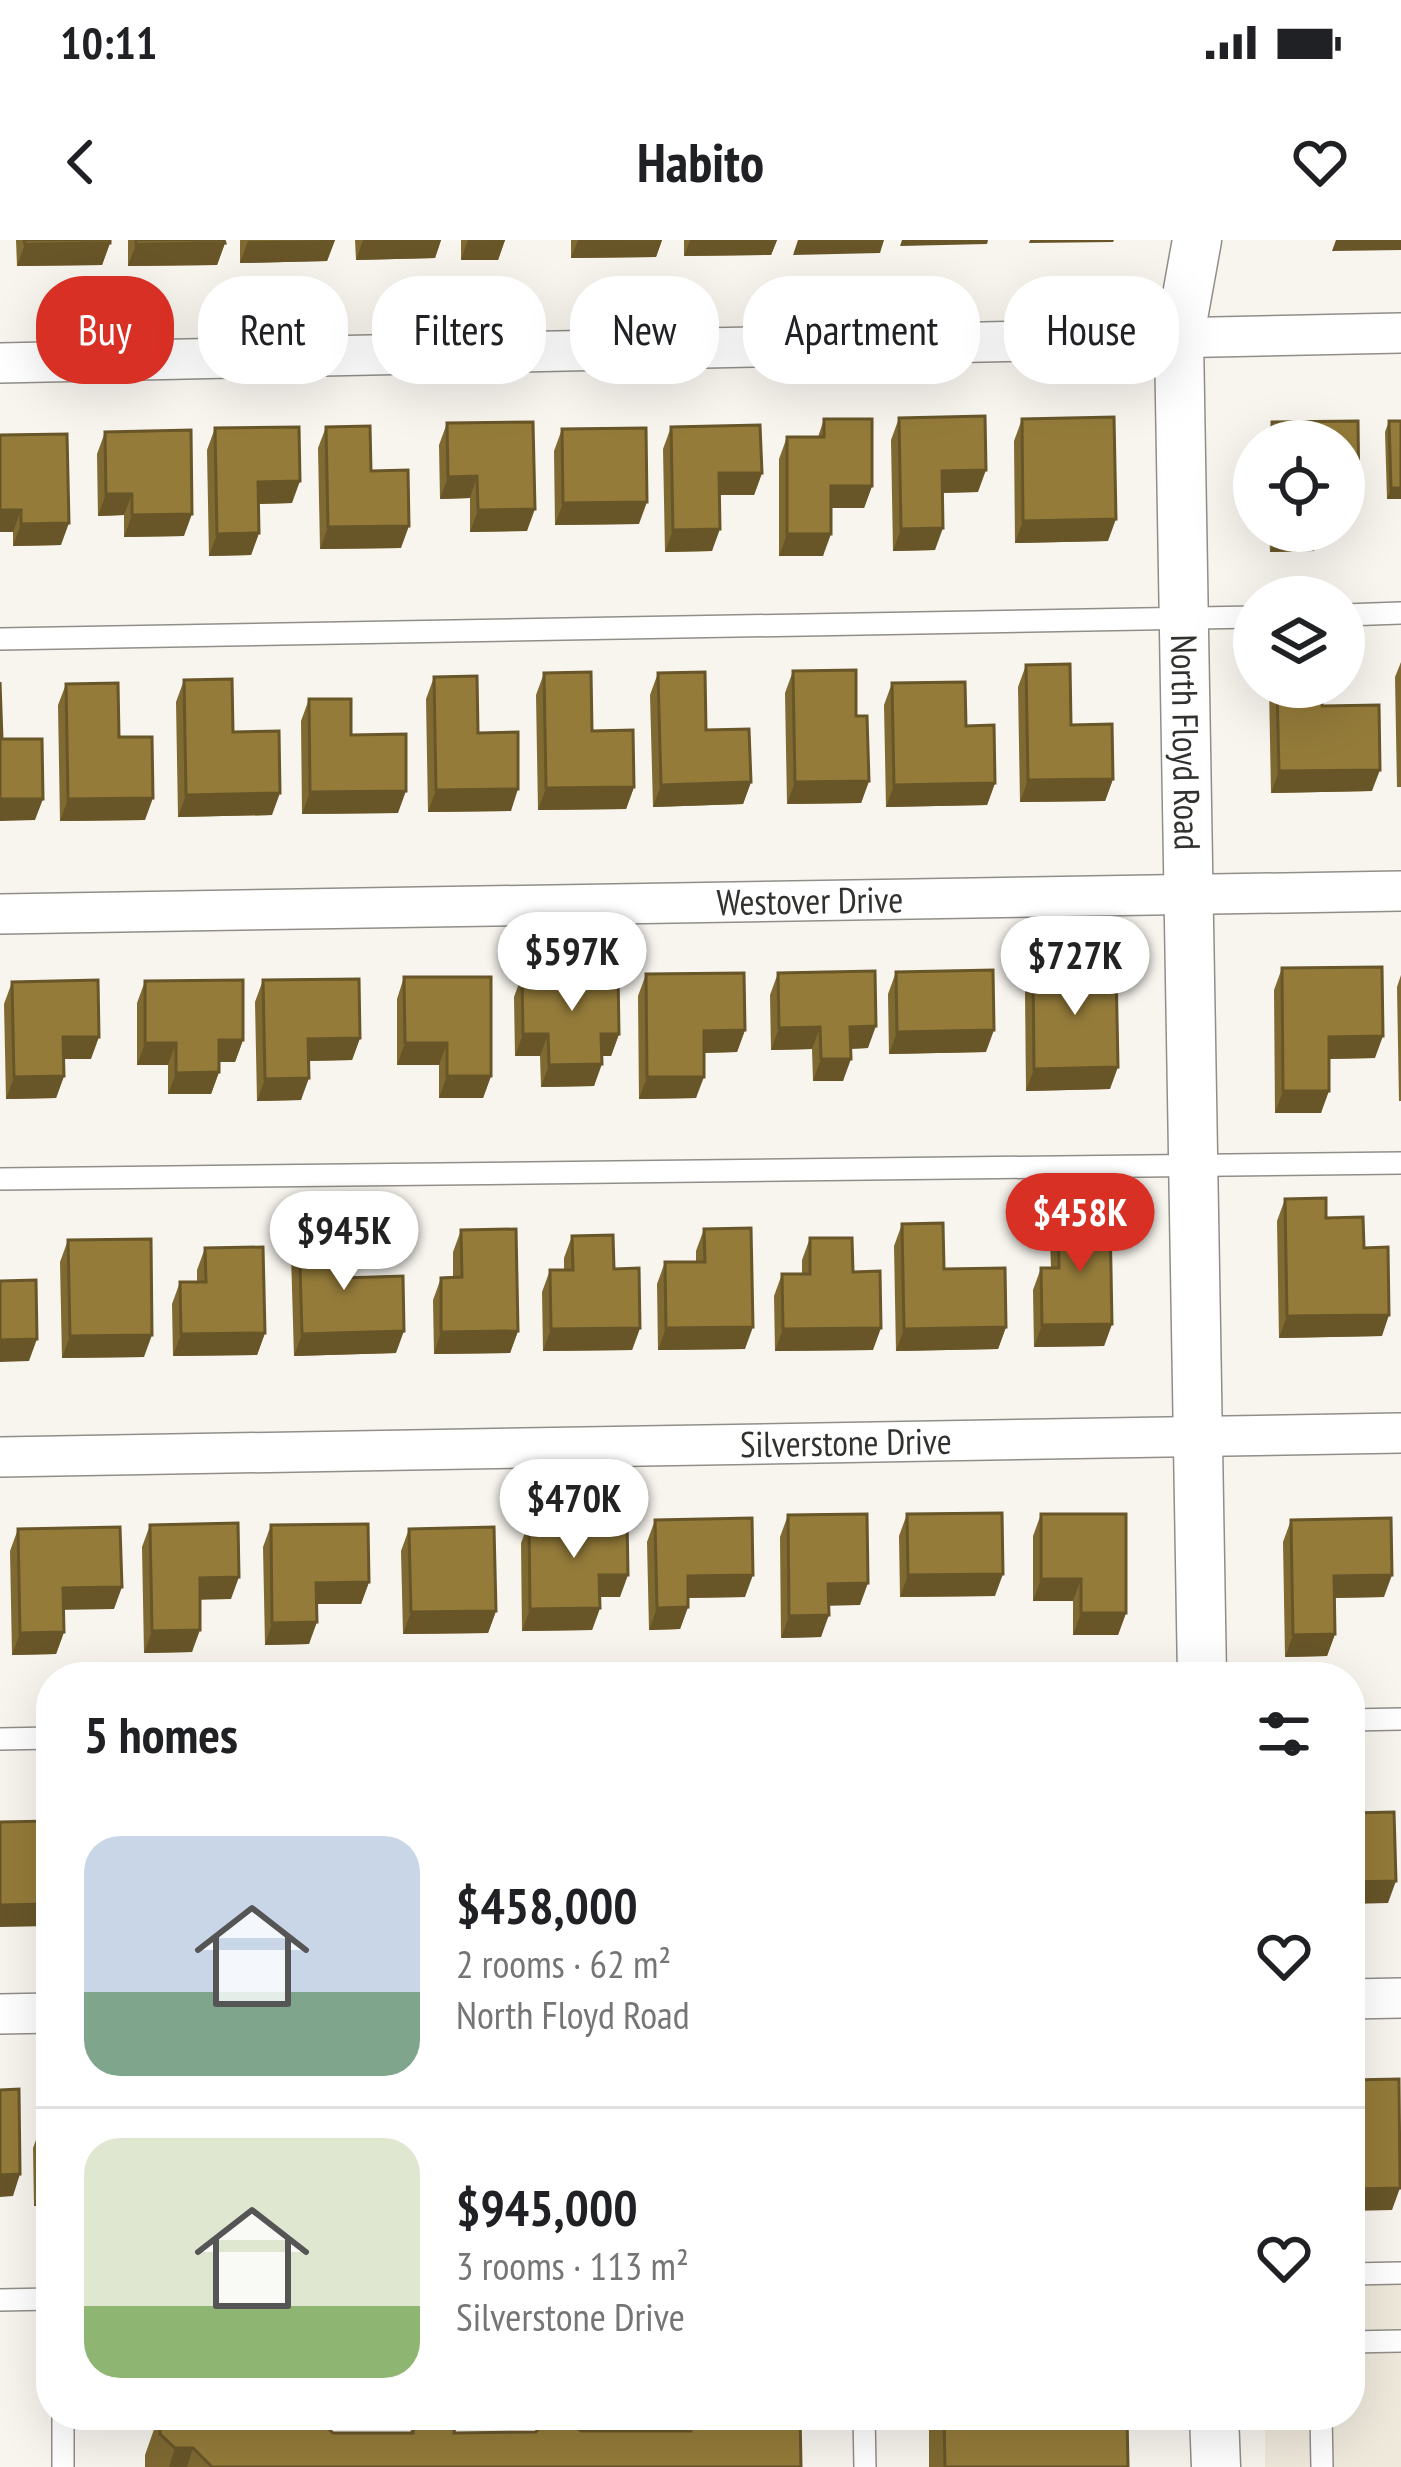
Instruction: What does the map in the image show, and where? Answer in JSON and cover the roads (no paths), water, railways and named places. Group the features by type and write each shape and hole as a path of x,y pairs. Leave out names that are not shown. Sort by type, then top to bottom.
{"street":[{"name":"North Floyd Road","path":"1197,240 1179,340 1202,1662"},
{"path":"1179,340 1401,333"},
{"path":"0,363 1004,343"},
{"name":"Westover Drive","path":"0,914 1401,891"},
{"name":"Silverstone Drive","path":"0,1457 1401,1433"},
{"path":"1365,1999 1401,1998"},
{"path":"0,2014 36,2013"},
{"path":"1215,2430 1216,2467"}],"lane":[{"path":"1365,615 1401,614"},
{"path":"0,639 1233,618"},
{"path":"0,1179 1401,1163"},
{"path":"1365,1720 1401,1719"},
{"path":"0,1739 36,1738"},
{"path":"1365,2274 1401,2273"},
{"path":"0,2300 36,2299"},
{"path":"1365,2342 1401,2342"},
{"path":"63,2430 63,2467"},
{"path":"864,2430 865,2467"},
{"path":"1322,2430 1322,2467"}]}
